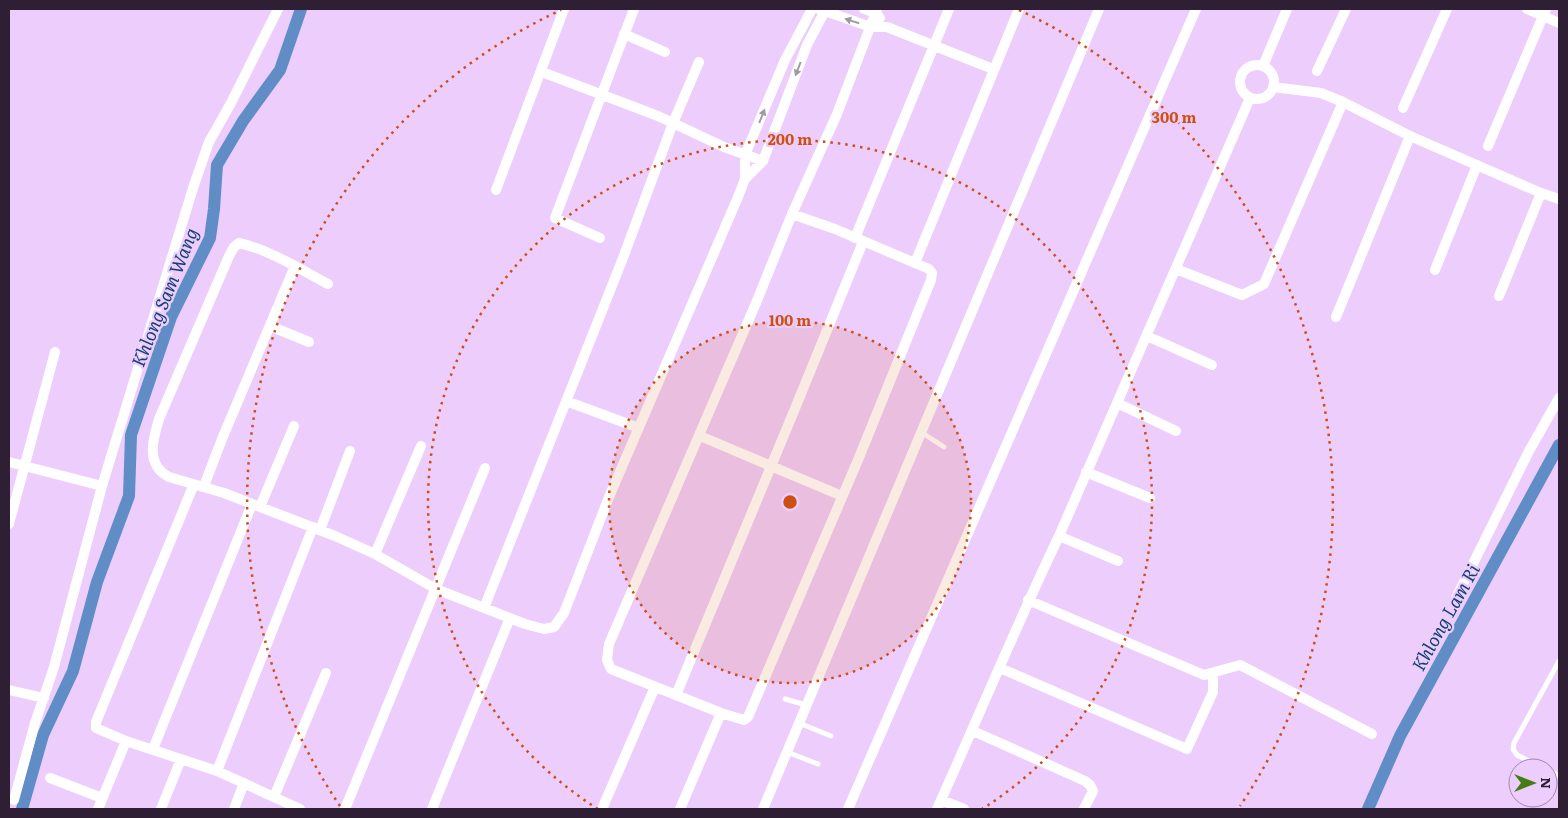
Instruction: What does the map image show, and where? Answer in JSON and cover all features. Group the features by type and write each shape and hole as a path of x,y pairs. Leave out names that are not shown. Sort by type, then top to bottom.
{"street":[{"path":"14,800 71,604 102,486 209,142 231,103 278,9"},
{"path":"496,190 542,72 564,9"},
{"path":"600,238 555,218 634,9"},
{"path":"745,178 745,155 794,41 812,9"},
{"path":"864,9 877,11 887,27"},
{"path":"676,695 771,466 949,9"},
{"path":"915,263 993,68 1019,9"},
{"path":"763,809 1099,9"},
{"path":"848,809 1196,9"},
{"path":"1263,66 1287,9"},
{"path":"1317,71 1346,9"},
{"path":"1403,108 1447,9"},
{"path":"1528,9 1544,12 1559,23"},
{"path":"328,284 295,266 249,246 239,244 234,247 159,419 153,440 152,454 156,466 161,473 168,477 199,485 316,528 375,554 436,589 544,630 554,627 564,613 609,497 745,178 763,160 807,45 823,10 871,27 887,27 993,68"},
{"path":"792,214 929,269 932,273 932,280 748,717 744,720 720,713 611,669 607,660 609,644 700,436 792,214 837,114 877,11"},
{"path":"1488,146 1544,12"},
{"path":"624,34 665,52"},
{"path":"794,41 807,45"},
{"path":"484,608 623,258 673,123 699,62"},
{"path":"1263,66 1272,74 1273,86 1270,93 1264,98 1250,98 1244,93 1240,79 1248,67 1263,66"},
{"path":"542,72 673,123 745,155 763,160"},
{"path":"1273,86 1321,93 1410,136 1559,200"},
{"path":"964,809 939,805 973,731 1028,600 1059,536 1147,336 1250,98"},
{"path":"1176,269 1242,294 1264,284 1343,102"},
{"path":"1336,317 1410,136"},
{"path":"1435,270 1477,165"},
{"path":"1499,296 1541,193"},
{"path":"295,266 222,440 199,485 96,722 96,728 126,741 217,771 300,809"},
{"path":"270,326 308,342"},
{"path":"1147,336 1212,365"},
{"path":"9,524 55,352"},
{"path":"1456,598 1529,451 1559,398"},
{"path":"566,401 639,428"},
{"path":"1117,403 1176,431"},
{"path":"153,749 256,505 294,426"},
{"path":"700,436 842,496"},
{"path":"375,554 422,446"},
{"path":"217,771 316,528 350,451"},
{"path":"9,462 102,486"},
{"path":"345,809 485,468"},
{"path":"1086,472 1150,498"},
{"path":"1059,536 1118,561"},
{"path":"1028,600 1204,676 1240,665 1372,734"},
{"path":"432,809 510,618"},
{"path":"1000,668 1187,749 1213,692 1213,673"},
{"path":"274,797 326,672"},
{"path":"602,809 655,687"},
{"path":"9,690 44,698"},
{"path":"680,809 720,713"},
{"path":"973,731 1085,781 1090,785 1092,791 1084,809"},
{"path":"98,809 126,741"},
{"path":"161,809 181,759"},
{"path":"50,778 102,798"},
{"path":"234,809 244,784"}],"lane":[{"path":"921,432 944,447"},
{"path":"1523,758 1517,755 1513,749 1514,743 1559,660"},
{"path":"785,699 806,705"},
{"path":"799,723 831,736"},
{"path":"787,752 818,764"}],"waterway":[{"name":"Khlong Sam Wang","path":"22,809 43,735 73,671 97,582 129,496 131,435 171,317 210,238 217,165 243,121 280,70 301,9"},
{"name":"Khlong Lam Ri","path":"1368,809 1400,736 1559,445"}]}
